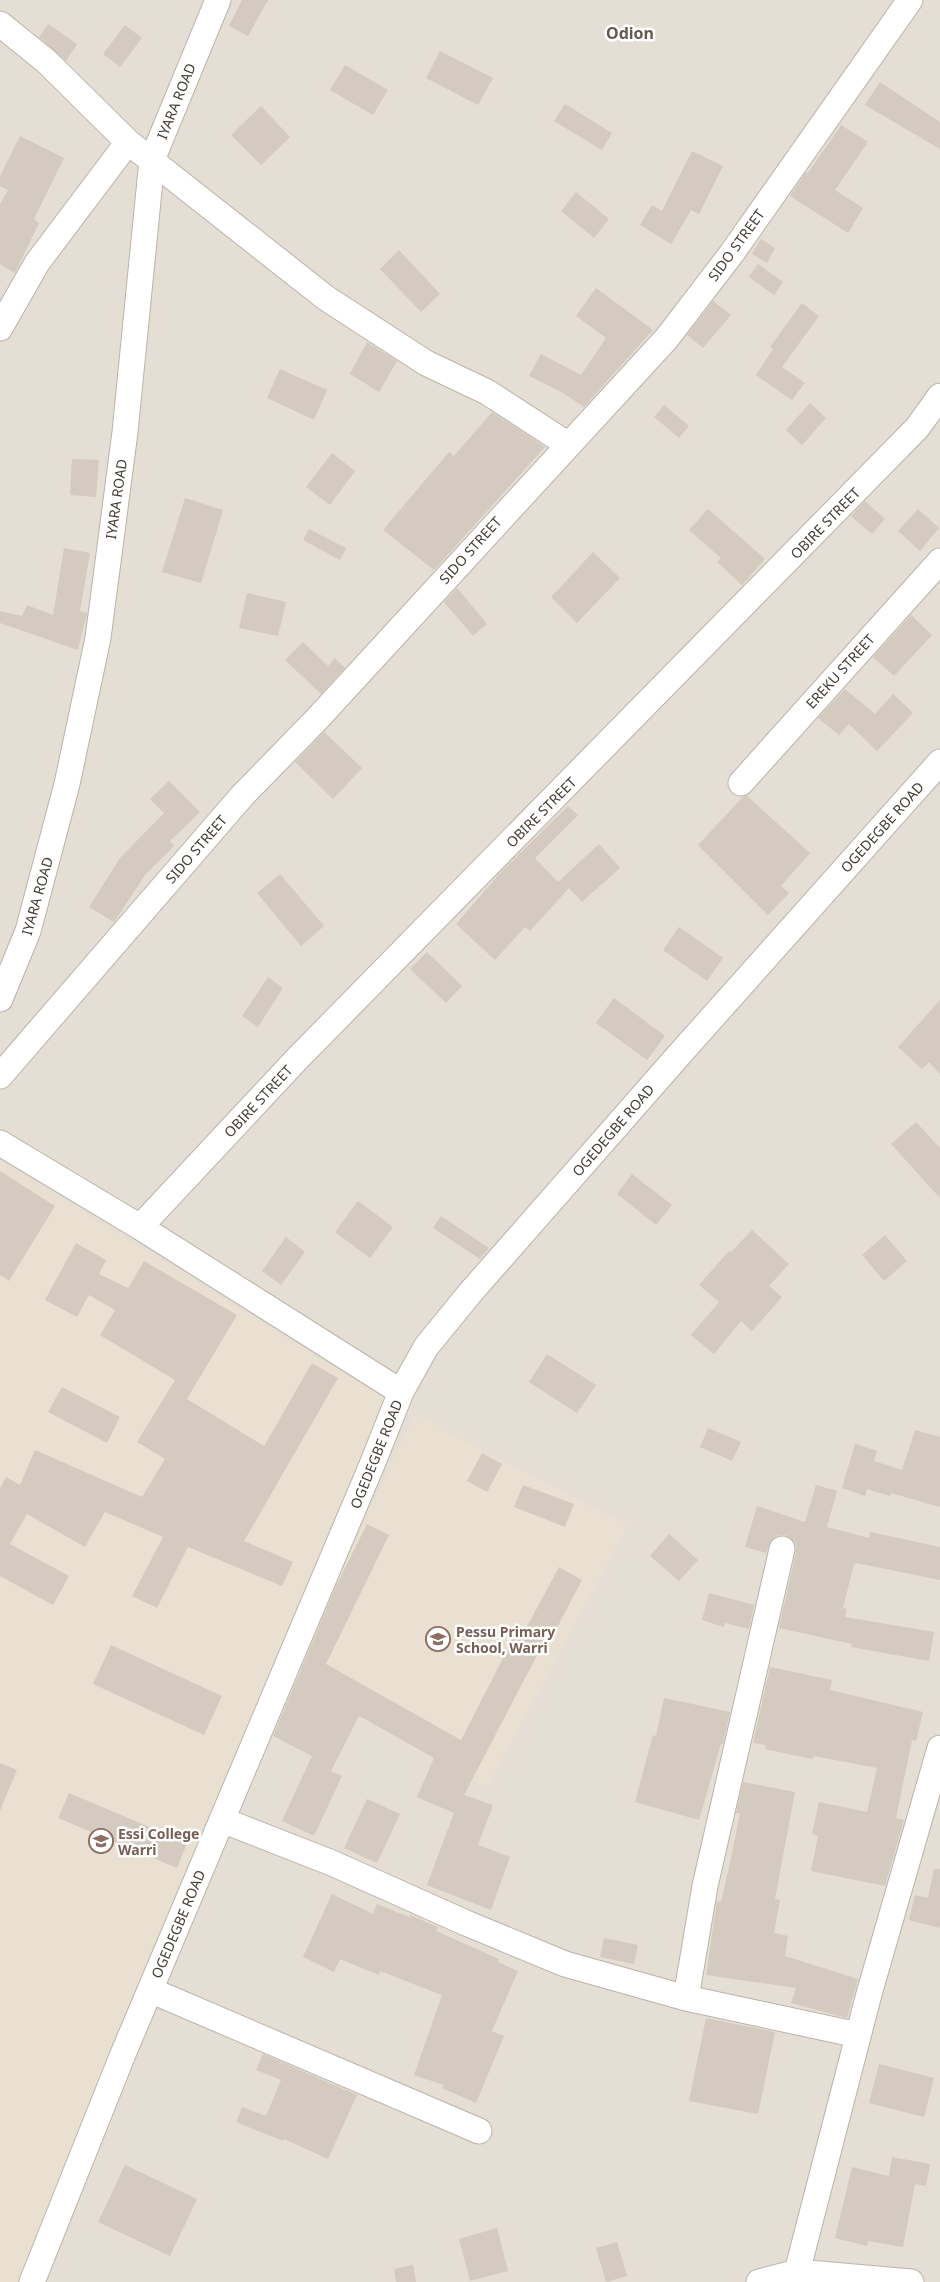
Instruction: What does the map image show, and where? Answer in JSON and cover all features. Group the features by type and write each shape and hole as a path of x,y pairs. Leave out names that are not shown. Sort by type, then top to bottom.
{"street":[{"name":"IYARA ROAD","path":"0,999 28,931 67,784 98,638 125,432 152,160 218,0"},
{"name":"SIDO STREET","path":"0,1076 242,796 318,718 567,444 610,402 667,338 732,253 910,0"},
{"path":"0,24 46,61 128,142 326,298 418,358 487,392 567,444"},
{"path":"0,328 37,263 128,142"},
{"name":"OBIRE STREET","path":"140,1227 296,1060 917,428 940,396"},
{"name":"EREKU STREET","path":"741,783 940,560"},
{"name":"OGEDEGBE ROAD","path":"32,2282 150,1990 401,1392 426,1347 477,1285 678,1056 940,762"},
{"path":"0,1142 140,1227 401,1392"},
{"path":"686,1998 705,1886 782,1549"},
{"path":"797,2277 858,2034 940,1748"},
{"path":"222,1820 332,1863 466,1923 565,1964 686,1998 858,2034"},
{"path":"150,1990 479,2131"},
{"path":"759,2282 797,2277 911,2282"}],"shaded area":[{"path":"0,0 940,0 940,2282 0,2282"},
{"name":"Essi College Warri","path":"0,1161 386,1399 18,2282 0,2282"},
{"name":"Pessu Primary School, Warri","path":"415,1415 628,1525 487,1787 290,1680"}],"building":[{"path":"242,0 268,0 248,36 229,26"},
{"path":"48,24 77,44 66,61 39,37"},
{"path":"125,25 142,38 120,67 103,54"},
{"path":"440,51 493,78 478,105 426,78"},
{"path":"345,65 388,90 373,115 330,90"},
{"path":"880,82 940,122 940,149 865,105"},
{"path":"565,104 612,133 602,150 554,121"},
{"path":"261,106 290,137 261,165 231,135"},
{"path":"841,125 868,142 835,190 863,208 848,233 790,196"},
{"path":"20,136 64,158 34,219 39,223 15,273 0,264 0,204 8,190 0,186 0,176"},
{"path":"692,151 723,166 699,214 691,210 671,244 640,225 652,205 662,211"},
{"path":"576,192 609,219 594,238 561,211"},
{"path":"761,239 775,248 767,263 752,254"},
{"path":"399,250 440,294 421,312 380,269"},
{"path":"758,264 783,282 774,295 749,277"},
{"path":"596,288 653,330 584,407 563,393 529,376 541,354 581,375 606,338 576,316"},
{"path":"713,301 731,315 703,348 687,335"},
{"path":"802,303 819,316 782,367 805,383 792,400 756,375 773,349 770,347"},
{"path":"367,342 397,361 379,392 350,374"},
{"path":"280,369 327,390 314,420 267,398"},
{"path":"810,403 826,418 802,445 786,430"},
{"path":"664,405 689,426 679,438 654,417"},
{"path":"492,412 545,447 434,570 383,530 449,452 454,456"},
{"path":"332,453 355,471 330,505 306,487"},
{"path":"72,459 99,460 96,497 70,495"},
{"path":"185,498 223,510 201,583 162,572"},
{"path":"865,501 885,519 872,534 851,516"},
{"path":"708,509 765,559 742,585 717,562 721,558 689,530"},
{"path":"918,509 939,528 920,551 898,531"},
{"path":"309,529 346,548 340,560 303,540"},
{"path":"64,548 90,553 80,611 87,613 78,650 0,623 0,611 22,616 27,605 53,615"},
{"path":"593,552 620,578 577,623 551,597"},
{"path":"457,588 487,624 473,636 444,602"},
{"path":"247,593 286,602 278,636 239,628"},
{"path":"911,615 932,635 894,676 873,657"},
{"path":"303,642 328,666 335,658 345,668 321,694 285,660"},
{"path":"845,689 875,714 893,694 913,713 877,751 849,724 839,735 818,718"},
{"path":"324,732 362,768 333,799 295,762"},
{"path":"169,781 200,812 170,841 174,846 145,875 114,922 89,907 120,858 164,813 150,799"},
{"path":"747,796 810,853 781,886 789,893 768,915 698,845 743,797"},
{"path":"568,806 578,815 535,858 558,882 599,844 620,868 582,902 569,888 530,931 525,927 495,960 456,924 502,871"},
{"path":"280,874 324,926 301,946 257,893"},
{"path":"679,927 723,958 707,981 663,950"},
{"path":"427,952 462,986 446,1003 410,969"},
{"path":"268,977 283,988 258,1027 242,1016"},
{"path":"614,998 665,1036 647,1060 596,1023"},
{"path":"940,1000 940,1074 929,1062 922,1069 898,1047"},
{"path":"916,1122 940,1148 940,1198 891,1144"},
{"path":"0,1171 55,1206 9,1281 0,1275"},
{"path":"632,1174 672,1205 656,1225 617,1194"},
{"path":"358,1201 393,1227 370,1258 335,1232"},
{"path":"441,1216 489,1248 480,1259 433,1228"},
{"path":"752,1230 789,1264 769,1286 782,1297 752,1331 741,1321 714,1354 691,1335 719,1302 699,1285 729,1251 731,1252"},
{"path":"885,1235 907,1261 884,1281 862,1255"},
{"path":"286,1237 305,1252 281,1285 262,1271"},
{"path":"76,1243 106,1260 99,1274 128,1288 144,1261 237,1315 187,1399 264,1446 312,1363 338,1378 244,1541 293,1562 282,1586 188,1547 157,1608 132,1596 163,1537 105,1512 85,1547 27,1514 10,1544 69,1576 53,1605 0,1576 0,1488 6,1477 20,1485 35,1450 142,1497 165,1459 137,1442 175,1380 100,1335 115,1310 89,1295 77,1317 45,1300"},
{"path":"547,1354 596,1385 577,1413 529,1382"},
{"path":"62,1387 120,1417 107,1443 48,1412"},
{"path":"708,1428 741,1442 732,1461 700,1447"},
{"path":"915,1430 940,1437 940,1507 891,1493 890,1496 867,1489 865,1496 842,1488 855,1444 877,1451 874,1461 902,1470"},
{"path":"482,1453 502,1464 487,1492 467,1481"},
{"path":"523,1485 574,1504 565,1527 514,1507"},
{"path":"816,1485 837,1491 827,1527 869,1538 870,1532 940,1547 940,1580 854,1564 843,1608 847,1609 845,1617 934,1632 929,1661 851,1647 852,1644 779,1628 796,1552 796,1544 786,1535 778,1535 771,1540 766,1553 745,1547 757,1506 805,1522"},
{"path":"367,1524 389,1535 326,1664 461,1740 516,1633 522,1636 559,1567 582,1580 550,1641 546,1638 464,1795 493,1805 478,1845 510,1857 491,1910 427,1885 454,1813 417,1797 434,1758 359,1716 331,1771 342,1776 314,1836 282,1821 312,1756 273,1736 336,1586"},
{"path":"669,1534 698,1560 679,1581 650,1556"},
{"path":"709,1593 754,1605 749,1629 725,1623 724,1627 702,1620"},
{"path":"111,1645 222,1696 204,1735 93,1684"},
{"path":"770,1667 832,1680 830,1690 923,1712 916,1741 912,1740 896,1818 904,1820 885,1886 811,1871 818,1836 812,1834 819,1802 867,1812 877,1768 814,1756 812,1759 765,1749 766,1745 753,1743"},
{"path":"664,1698 730,1712 723,1744 721,1744 699,1820 635,1802 653,1735 656,1736"},
{"path":"0,1763 17,1770 0,1811"},
{"path":"743,1782 795,1792 775,1899 780,1900 774,1933 788,1936 785,1956 858,1979 847,2018 791,2003 796,1988 706,1975 717,1901 721,1902 730,1863 740,1813 736,1813"},
{"path":"69,1793 187,1843 177,1868 58,1818"},
{"path":"367,1799 400,1814 377,1863 344,1848"},
{"path":"934,1869 940,1869 940,1928 909,1920 915,1895 928,1898"},
{"path":"332,1894 373,1914 377,1904 409,1917 410,1915 438,1927 436,1931 499,1959 498,1962 518,1971 492,2031 504,2036 476,2103 442,2088 444,2085 414,2075 442,1995 380,1971 379,1975 340,1959 334,1972 303,1957"},
{"path":"604,1938 638,1945 634,1964 600,1957"},
{"path":"706,2018 775,2032 758,2114 689,2101"},
{"path":"263,2054 357,2095 328,2159 284,2139 283,2141 236,2122 242,2107 266,2116 281,2080 256,2070"},
{"path":"879,2064 934,2078 924,2117 869,2103"},
{"path":"892,2157 930,2164 926,2186 915,2184 903,2247 868,2241 867,2246 835,2238 852,2167 889,2176"},
{"path":"125,2165 197,2199 170,2256 98,2222"},
{"path":"497,2228 508,2271 470,2281 459,2239"},
{"path":"617,2242 627,2276 606,2282 596,2248"},
{"path":"413,2265 416,2282 396,2282 394,2269"}],"place":[{"name":"Pessu Primary School, Warri","path":"438,1639"},
{"name":"Essi College Warri","path":"101,1841"}],"district":[{"name":"Odion","path":"630,33"}]}
